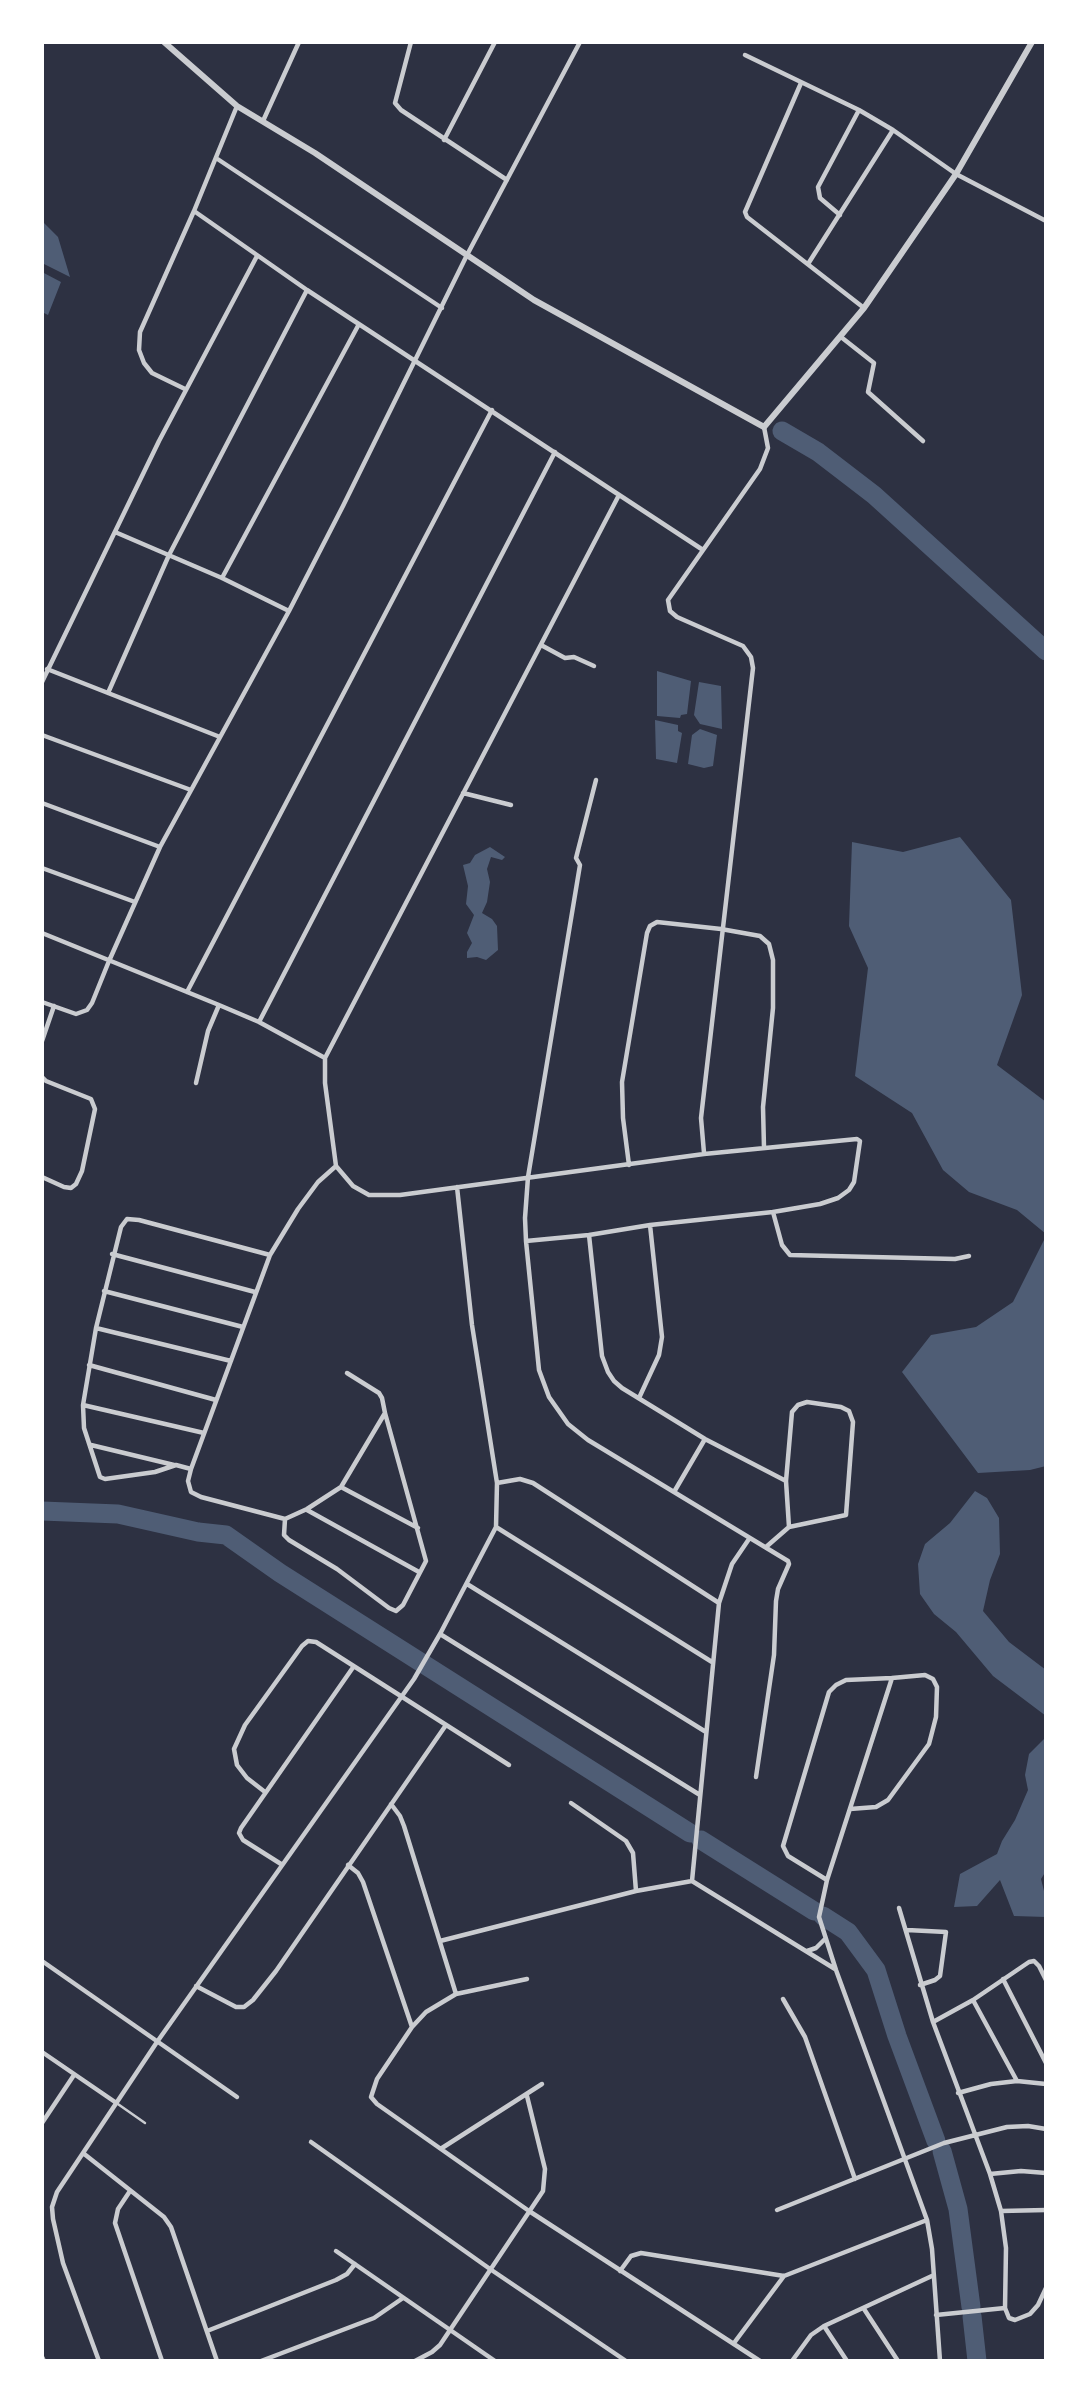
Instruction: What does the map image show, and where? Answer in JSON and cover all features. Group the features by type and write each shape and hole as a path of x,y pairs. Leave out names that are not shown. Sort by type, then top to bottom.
{"street":[{"path":"164,42 237,106 315,153 534,300 765,427"},
{"path":"263,121 299,42"},
{"path":"411,42 396,103 401,110 444,140 507,180"},
{"path":"444,140 495,42"},
{"path":"42,1002 76,1014 87,1010 92,1003 108,961 160,847 344,506 467,255 580,42"},
{"path":"704,1153 701,1118 753,668 751,657 743,646 677,617 668,607 670,595 766,459 768,448 765,427 864,308 956,174 1032,42"},
{"path":"745,55 859,110 956,174 1046,221"},
{"path":"801,83 746,212 747,217 864,308"},
{"path":"185,389 152,373 144,363 138,341 237,106"},
{"path":"840,215 820,198 818,187 859,110"},
{"path":"808,264 893,130"},
{"path":"216,158 442,308"},
{"path":"194,211 307,290 703,550"},
{"path":"42,682 185,389 257,256"},
{"path":"108,693 169,555 307,290"},
{"path":"222,578 359,324"},
{"path":"841,337 874,363 868,392 923,442"},
{"path":"187,992 492,410"},
{"path":"259,1022 555,452"},
{"path":"526,1241 820,1204 844,1195 853,1182 860,1141 704,1153 400,1195 369,1195 352,1186 336,1166 325,1083 325,1058 619,495"},
{"path":"115,532 222,578 289,611"},
{"path":"541,645 565,658 574,657 594,666"},
{"path":"47,669 220,737"},
{"path":"42,735 191,790"},
{"path":"596,780 576,858 580,865 528,1177 526,1241 539,1370 549,1397 568,1424 588,1440 788,1561 778,1590 773,1667 756,1777"},
{"path":"463,793 511,805"},
{"path":"42,803 160,847"},
{"path":"42,868 135,902"},
{"path":"629,1165 622,1082 648,929 657,922 721,929 765,939 773,960 773,1008 763,1107 764,1147"},
{"path":"42,933 219,1004 259,1022 325,1058"},
{"path":"196,1083 208,1031 219,1004"},
{"path":"42,1041 54,1006"},
{"path":"42,1077 91,1099 95,1109 82,1171 76,1185 71,1188 64,1187 42,1177"},
{"path":"336,1166 318,1182 270,1255 191,1469 188,1481 191,1492 201,1497 285,1518 307,1509 341,1487 385,1413"},
{"path":"99,2361 63,2263 53,2219 52,2207 57,2192 157,2042 426,1661 496,1527 497,1483 472,1325 457,1187"},
{"path":"773,1212 782,1245 790,1255 955,1259 969,1256"},
{"path":"176,1465 155,1472 105,1479 100,1477 84,1428 83,1405 89,1366 112,1254 121,1227 127,1219 270,1255"},
{"path":"639,1398 659,1355 662,1338 650,1225"},
{"path":"589,1235 602,1356 614,1381 705,1439 786,1481"},
{"path":"112,1254 255,1292"},
{"path":"104,1291 243,1327"},
{"path":"96,1328 231,1361"},
{"path":"89,1366 216,1399"},
{"path":"285,1518 284,1535 289,1540 337,1569 388,1608 396,1611 403,1605 426,1560 382,1398 347,1373"},
{"path":"766,1547 789,1527 846,1515 853,1422 849,1411 841,1407 807,1402 797,1405 792,1412 786,1481 789,1527"},
{"path":"83,1405 204,1433"},
{"path":"674,1492 705,1439"},
{"path":"90,1445 191,1469"},
{"path":"497,1483 520,1479 533,1483 719,1603"},
{"path":"341,1487 418,1529"},
{"path":"307,1509 419,1572"},
{"path":"496,1527 712,1662"},
{"path":"692,1881 719,1603 732,1564 749,1539"},
{"path":"467,1584 706,1732"},
{"path":"440,1634 700,1796"},
{"path":"265,1792 247,1778 237,1765 234,1749 245,1725 302,1646 308,1642 316,1642 509,1765"},
{"path":"281,1864 243,1840 239,1833 243,1822 354,1666"},
{"path":"827,1880 788,1856 783,1846 829,1692 846,1680 926,1675 933,1679 937,1687 936,1717 929,1744 888,1800 876,1807 850,1809"},
{"path":"892,1678 827,1880 819,1917 927,2220 932,2249 940,2361"},
{"path":"196,1986 236,2007 244,2007 276,1971 446,1725"},
{"path":"571,1803 626,1841 633,1853 636,1891"},
{"path":"391,1804 404,1826 456,1994"},
{"path":"348,1865 358,1873 363,1882 412,2027"},
{"path":"440,1941 636,1891 692,1881 836,1969"},
{"path":"900,1908 920,1985 1001,2211 1006,2248 1005,2308 1009,2318 1015,2320 1030,2314 1046,2288"},
{"path":"907,1930 946,1933 940,1976 920,1985"},
{"path":"807,1952 825,1939"},
{"path":"42,1961 237,2097"},
{"path":"933,2022 973,2000 1029,1962 1034,1961 1046,1980"},
{"path":"527,1979 456,1994 426,2012 412,2027 377,2079 371,2097 377,2104 529,2211 760,2361"},
{"path":"1003,1979 1046,2063"},
{"path":"783,1999 805,2037 855,2179"},
{"path":"973,2000 1017,2081"},
{"path":"42,2052 116,2102"},
{"path":"42,2123 74,2075"},
{"path":"958,2093 991,2084 1017,2081 1046,2084"},
{"path":"442,2148 542,2084"},
{"path":"415,2361 432,2352 450,2330 543,2191 545,2169 527,2096"},
{"path":"777,2210 973,2134 1007,2127 1046,2129"},
{"path":"312,2142 490,2269 626,2361"},
{"path":"83,2153 164,2217 171,2227 217,2361"},
{"path":"989,2174 1021,2171 1046,2173"},
{"path":"130,2191 118,2209 115,2223 162,2361"},
{"path":"1001,2211 1046,2210"},
{"path":"620,2271 631,2256 640,2253 784,2276 927,2220"},
{"path":"336,2251 495,2361"},
{"path":"207,2331 336,2280 355,2264"},
{"path":"792,2361 811,2335 824,2326 934,2275"},
{"path":"734,2343 784,2276"},
{"path":"261,2361 374,2318 403,2298"},
{"path":"936,2315 1005,2308"},
{"path":"864,2309 898,2361"},
{"path":"824,2326 848,2361"}],"lane":[{"path":"116,2102 145,2123"}],"water":[{"path":"42,221 58,237 70,277 42,263"},
{"path":"42,272 61,282 48,315 42,312"},
{"path":"657,671 691,681 687,714 681,715 680,718 657,716"},
{"path":"699,682 721,686 722,729 700,724 694,715"},
{"path":"655,720 678,725 678,731 682,733 677,763 656,759"},
{"path":"700,729 717,735 713,766 704,768 688,764 692,735"},
{"path":"960,837 1011,900 1022,995 997,1065 1046,1102 1046,1234 1017,1210 969,1192 943,1170 912,1113 855,1076 868,968 849,926 852,842 903,852"},
{"path":"490,847 505,857 502,860 491,857 487,869 490,882 487,902 482,913 497,926 498,950 486,960 467,958 472,943 467,933 474,915 466,904 468,886 463,865 470,863 475,855"},
{"path":"1046,1236 1046,1466 1030,1470 978,1473 902,1372 931,1335 976,1327 1013,1302"},
{"path":"975,1491 987,1498 999,1518 1000,1554 990,1580 983,1611 1009,1642 1046,1670 1046,1716 993,1676 956,1632 934,1614 920,1594 918,1564 925,1544 950,1523"},
{"path":"1046,1737 1046,1871 1041,1879 1046,1892 1046,1917 1014,1916 1000,1880 977,1906 954,1907 960,1874 997,1854 1028,1790 1025,1775 1029,1754"}],"waterway":[{"path":"782,431 818,452 874,495 1046,651"},
{"path":"42,1511 118,1514 198,1532 226,1535 280,1573 690,1833"},
{"path":"701,1840 814,1911"},
{"path":"823,1916 848,1932 876,1970 936,2141"},
{"path":"942,2151 958,2209 971,2307"},
{"path":"972,2316 977,2361"}]}
